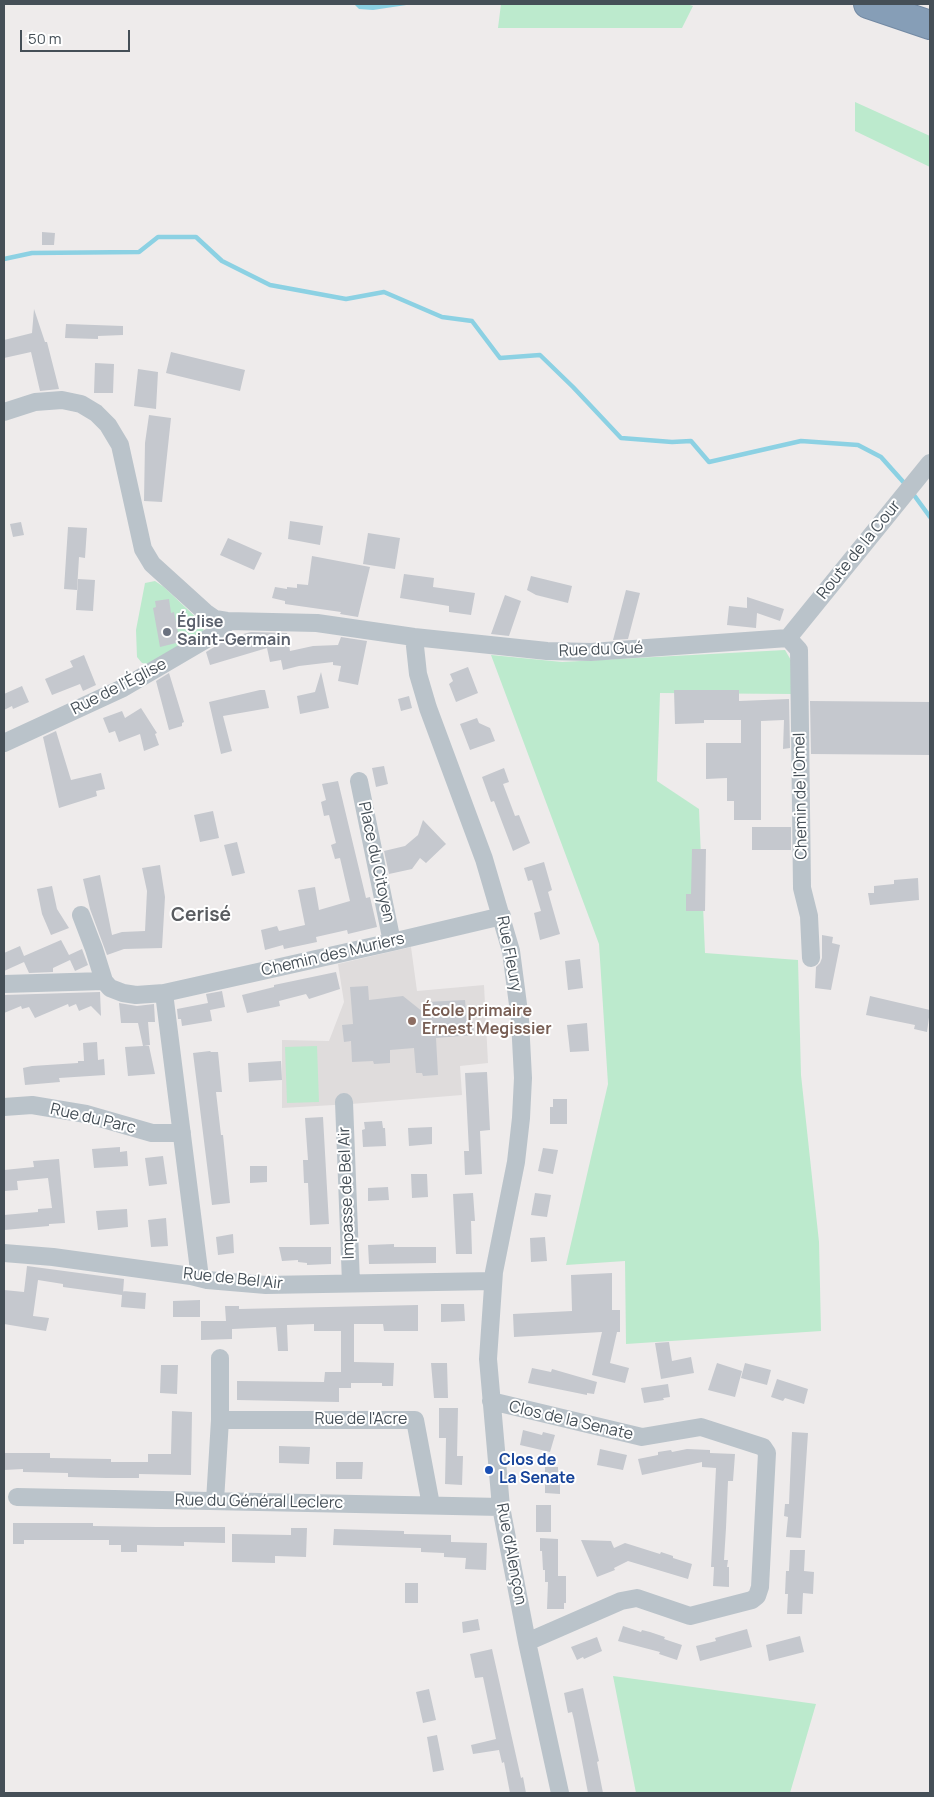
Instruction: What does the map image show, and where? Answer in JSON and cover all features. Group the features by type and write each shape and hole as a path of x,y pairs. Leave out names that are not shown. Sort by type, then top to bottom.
{"highway":[{"path":"868,4 930,25"}],"street":[{"path":"4,412 35,402 62,400 81,404 96,413 108,425 120,445 143,549 152,564 205,612 215,619 227,621"},
{"name":"Route de la Cour","path":"788,638 930,463"},
{"name":"Rue du Gué","path":"227,621 317,623 414,638 547,651 591,652 788,638"},
{"name":"Rue de l'Église","path":"4,744 123,688 222,630 227,621"},
{"name":"Rue Fleury","path":"414,638 418,674 428,708 484,859 512,951 520,1020 523,1078 516,1162 493,1281"},
{"name":"Chemin de l'Omel","path":"788,638 799,650 802,888 809,916 811,958"},
{"name":"Place du Citoyen","path":"359,781 392,942"},
{"path":"4,984 104,981 81,915"},
{"name":"Chemin des Muriers","path":"104,981 110,988 123,993 136,995 164,993 502,916"},
{"path":"164,993 200,1278"},
{"name":"Impasse de Bel Air","path":"344,1102 351,1284"},
{"name":"Rue du Parc","path":"4,1107 32,1105 86,1114 152,1134 182,1133"},
{"name":"Rue de Bel Air","path":"4,1253 53,1257 200,1278 266,1285 493,1281"},
{"name":"Rue d'Alençon","path":"493,1281 488,1359 501,1507 560,1793"},
{"path":"215,1501 220,1420 220,1358"},
{"name":"Clos de la Senate","path":"491,1402 642,1438 701,1427 763,1447 767,1453 760,1587 757,1596 752,1600 690,1616 637,1598 621,1601 528,1642"},
{"name":"Rue de l'Acre","path":"220,1420 416,1420 431,1505"},
{"name":"Rue du Général Leclerc","path":"18,1498 501,1507"}],"shaded area":[{"name":"École primaire Ernest Megissier","path":"411,947 417,991 484,985 488,1063 460,1066 462,1095 282,1108 282,1040 329,1041 344,1002 338,964"}],"green space":[{"path":"501,4 687,4 693,6 682,28 498,28"},
{"path":"855,102 930,136 930,167 855,131"},
{"path":"155,581 164,587 204,625 203,633 149,664 142,663 137,657 136,630 145,583"},
{"path":"785,650 792,662 793,694 660,693 657,781 699,809 705,953 798,960 801,1075 819,1242 821,1331 626,1344 625,1261 566,1265 608,1084 599,944 491,655 562,662"},
{"path":"317,1046 319,1102 287,1103 285,1047"},
{"path":"613,1676 816,1704 790,1793 636,1793"}],"water":[{"path":"354,4 413,4 373,10 359,9"}],"building":[{"path":"42,232 55,233 54,245 42,245"},
{"path":"34,309 45,342 47,342 59,389 40,391 31,352 4,358 4,340 32,333"},
{"path":"66,324 123,326 123,335 98,336 98,339 65,338"},
{"path":"171,352 245,370 240,391 166,373"},
{"path":"95,363 114,364 113,393 94,393"},
{"path":"138,369 158,372 156,409 134,406"},
{"path":"149,415 171,418 162,502 144,501 145,443"},
{"path":"290,521 323,526 320,545 288,539"},
{"path":"21,522 24,535 13,537 10,524"},
{"path":"68,527 87,528 85,558 79,557 77,590 64,589"},
{"path":"368,533 400,538 395,569 363,564"},
{"path":"228,538 262,553 254,570 220,555"},
{"path":"312,556 370,567 358,617 340,614 341,612 285,604 285,601 272,598 275,587 287,589 287,587 297,588 297,584 308,585"},
{"path":"404,574 434,578 433,587 475,593 471,615 449,612 449,606 400,598"},
{"path":"531,576 572,586 568,603 536,595 527,590"},
{"path":"78,579 95,580 93,611 76,610"},
{"path":"626,590 640,593 628,639 613,640"},
{"path":"505,595 521,601 509,636 491,634"},
{"path":"747,597 784,609 780,621 757,613 756,628 727,625 729,606 747,608"},
{"name":"Église Saint-Germain","path":"169,599 171,613 174,612 180,642 160,647 153,608 156,607 155,601"},
{"path":"251,632 287,633 290,651 313,646 338,645 341,637 367,641 358,685 338,681 341,666 333,665 333,662 283,670 281,660 270,662 267,648 210,665 206,652 231,637"},
{"path":"84,655 96,685 83,691 80,684 52,695 45,679 73,667 70,661"},
{"path":"468,667 478,693 456,702 449,684 453,681 450,674"},
{"path":"321,672 329,708 300,714 297,696 315,692"},
{"path":"169,673 184,722 182,726 169,730 156,681"},
{"path":"22,686 29,702 13,709 12,706 4,710 4,694"},
{"path":"265,690 269,708 223,716 232,751 221,754 209,702"},
{"path":"674,690 739,690 739,701 789,699 790,748 783,749 784,720 761,721 761,820 734,820 734,801 727,801 727,778 706,779 706,743 741,743 741,720 704,720 704,723 675,724"},
{"path":"409,696 412,708 401,711 398,699"},
{"path":"810,701 930,702 930,755 811,754"},
{"path":"141,708 157,733 155,734 159,745 144,751 140,734 119,742 115,731 109,733 103,718 122,711 125,718"},
{"path":"477,718 479,723 490,728 495,741 470,750 460,724"},
{"path":"56,731 71,780 101,773 105,789 96,791 97,796 59,808 43,737"},
{"path":"384,766 388,784 376,787 372,768"},
{"path":"504,768 509,782 503,784 515,816 519,815 530,843 513,851 494,801 491,802 482,777"},
{"path":"338,781 366,898 370,897 377,927 348,934 347,930 316,937 317,942 284,949 283,945 265,950 261,930 277,926 279,931 305,925 298,890 315,887 319,910 350,901 340,858 335,859 331,845 336,843 329,815 324,816 321,802 326,800 322,784"},
{"path":"213,811 219,838 200,842 194,815"},
{"path":"423,820 446,844 426,863 420,858 412,869 389,874 384,851 405,846 418,835"},
{"path":"752,827 791,827 791,850 752,850"},
{"path":"237,842 245,873 232,876 224,845"},
{"path":"692,849 706,849 705,911 686,911 686,894 691,894"},
{"path":"544,862 552,890 548,892 560,934 540,940 534,913 541,911 532,880 528,881 524,868"},
{"path":"160,865 165,897 162,948 124,949 107,955 90,909 83,879 100,875 112,935 122,932 145,931 147,891 142,868"},
{"path":"918,878 919,900 870,905 868,893 874,893 874,886 894,884 894,880"},
{"path":"52,886 57,909 69,928 51,935 42,914 37,889"},
{"path":"822,935 833,937 832,943 840,945 831,990 815,988 816,967 822,958"},
{"path":"61,940 69,955 82,949 88,965 75,971 70,960 53,968 53,972 29,973 24,962 4,971 4,953 20,946 24,956"},
{"path":"580,959 583,988 568,990 565,961"},
{"path":"336,972 340,989 309,999 306,994 279,1001 280,1006 247,1013 242,995 274,987 274,985"},
{"path":"368,986 369,1000 403,996 428,1016 426,1002 465,1000 467,1022 473,1022 474,1035 436,1038 438,1075 423,1076 422,1073 416,1073 414,1048 390,1050 390,1063 374,1064 373,1061 352,1062 351,1041 344,1042 342,1025 353,1024 350,987"},
{"path":"222,991 225,1007 210,1010 212,1021 182,1026 181,1019 178,1019 177,1009 208,1003 206,994"},
{"path":"100,992 101,1016 91,1006 79,1011 76,1004 69,1007 68,1004 35,1018 29,1007 22,1009 21,1006 4,1013 4,995"},
{"path":"870,996 930,1010 927,1032 914,1029 915,1025 866,1015"},
{"path":"119,1003 137,1006 154,1004 155,1022 148,1022 150,1045 144,1046 149,1046 155,1074 128,1076 125,1047 143,1046 138,1023 121,1023"},
{"path":"587,1023 589,1051 570,1052 567,1025"},
{"path":"97,1042 98,1060 104,1059 105,1075 59,1078 60,1082 25,1085 23,1068 84,1061 83,1043"},
{"path":"218,1052 222,1092 216,1092 221,1135 223,1135 230,1203 212,1205 193,1053"},
{"path":"281,1061 282,1080 249,1082 248,1063"},
{"path":"487,1072 490,1130 480,1131 482,1174 465,1175 464,1151 469,1151 465,1073"},
{"path":"553,1099 567,1099 567,1124 550,1124 550,1107 553,1107"},
{"path":"323,1117 329,1224 310,1225 308,1183 304,1183 303,1160 308,1160 305,1118"},
{"path":"382,1121 383,1128 385,1128 386,1146 363,1147 362,1130 365,1129 364,1122"},
{"path":"432,1127 432,1144 409,1146 408,1128"},
{"path":"120,1147 120,1152 127,1151 128,1166 94,1168 92,1149"},
{"path":"543,1148 558,1150 553,1174 538,1171"},
{"path":"163,1156 167,1184 149,1186 145,1158"},
{"path":"59,1159 65,1223 4,1230 4,1215 38,1212 38,1209 52,1208 48,1178 17,1181 18,1190 4,1191 4,1170 34,1167 33,1161"},
{"path":"250,1166 267,1166 267,1182 250,1183"},
{"path":"411,1174 427,1174 428,1197 412,1198"},
{"path":"388,1187 389,1200 368,1201 368,1188"},
{"path":"473,1193 475,1221 471,1221 472,1254 456,1254 453,1194"},
{"path":"535,1193 551,1195 547,1217 531,1215"},
{"path":"127,1209 128,1227 98,1230 96,1211"},
{"path":"166,1218 168,1246 151,1247 148,1220"},
{"path":"233,1234 234,1253 218,1255 216,1237"},
{"path":"545,1237 547,1261 531,1262 530,1238"},
{"path":"394,1244 394,1247 436,1247 436,1263 369,1264 368,1245"},
{"path":"279,1247 331,1247 331,1264 307,1265 307,1263 298,1262 298,1260 282,1261"},
{"path":"27,1266 124,1279 123,1291 146,1293 145,1309 121,1307 122,1295 63,1287 63,1284 38,1280 33,1316 49,1318 46,1331 4,1324 4,1290 24,1292"},
{"path":"612,1273 612,1310 620,1310 620,1332 617,1332 610,1363 629,1368 625,1383 592,1375 602,1332 514,1337 513,1314 572,1311 571,1275"},
{"path":"200,1300 200,1317 173,1317 173,1301"},
{"path":"441,1304 464,1304 465,1321 441,1322"},
{"path":"418,1305 418,1331 384,1331 383,1324 354,1324 354,1362 394,1363 393,1386 382,1386 382,1383 351,1383 351,1388 339,1388 339,1402 237,1400 237,1381 324,1382 325,1372 341,1372 341,1331 314,1331 314,1324 287,1325 288,1351 278,1351 276,1327 232,1329 232,1339 201,1340 201,1321 226,1321 225,1306 239,1306 239,1309"},
{"path":"669,1342 672,1361 691,1357 694,1373 661,1379 655,1343"},
{"path":"431,1363 447,1363 448,1398 434,1398"},
{"path":"717,1363 742,1371 735,1397 708,1390"},
{"path":"745,1363 771,1370 767,1385 741,1378"},
{"path":"161,1365 178,1365 177,1394 160,1393"},
{"path":"532,1368 551,1372 552,1369 597,1382 594,1394 587,1393 587,1395 528,1383"},
{"path":"777,1379 808,1389 804,1404 785,1398 783,1401 771,1397"},
{"path":"668,1384 670,1397 663,1398 664,1400 644,1403 641,1388"},
{"path":"439,1408 458,1408 457,1456 463,1456 462,1485 445,1484 446,1438 439,1438"},
{"path":"172,1411 192,1412 191,1475 139,1474 139,1478 68,1477 68,1473 23,1472 23,1469 4,1470 4,1453 50,1453 50,1458 111,1459 111,1462 148,1462 148,1454 171,1454"},
{"path":"523,1430 542,1435 543,1432 555,1435 550,1452 520,1445"},
{"path":"792,1432 808,1433 801,1538 786,1537 788,1517 784,1516 785,1504 789,1504"},
{"path":"279,1446 310,1447 309,1464 279,1463"},
{"path":"600,1449 627,1455 623,1470 597,1465"},
{"path":"687,1449 710,1450 710,1453 735,1454 733,1481 728,1481 724,1560 728,1560 729,1587 713,1586 714,1567 711,1567 716,1468 702,1467 702,1462 642,1475 638,1459 658,1455 658,1452"},
{"path":"336,1462 363,1462 362,1479 336,1479"},
{"path":"545,1467 558,1467 560,1494 545,1493"},
{"path":"536,1505 551,1505 551,1532 536,1532"},
{"path":"13,1523 93,1523 93,1526 225,1527 225,1543 184,1542 184,1546 137,1545 137,1552 121,1552 121,1545 109,1545 109,1540 24,1540 24,1544 13,1544"},
{"path":"291,1528 307,1528 306,1557 275,1556 275,1563 232,1562 232,1534 291,1535"},
{"path":"334,1529 404,1531 404,1534 451,1535 451,1542 487,1543 486,1570 465,1569 466,1558 444,1557 444,1553 421,1552 421,1548 333,1545"},
{"path":"540,1538 558,1539 558,1576 566,1576 566,1603 564,1603 564,1609 547,1609 548,1582 545,1582"},
{"path":"581,1540 611,1541 614,1548 625,1543 673,1556 673,1558 692,1564 688,1579 628,1561 614,1568 615,1570 597,1577"},
{"path":"790,1550 805,1550 804,1571 814,1572 813,1594 803,1593 802,1614 787,1614 788,1594 785,1594 786,1571 789,1571"},
{"path":"405,1583 418,1583 418,1603 405,1603"},
{"path":"478,1619 480,1630 463,1633 462,1622"},
{"path":"623,1626 641,1632 642,1630 650,1632 682,1645 677,1660 659,1654 660,1652 618,1641"},
{"path":"747,1629 752,1647 700,1661 696,1646 716,1641 715,1638"},
{"path":"800,1636 804,1652 769,1661 766,1645"},
{"path":"597,1637 602,1651 577,1660 571,1647"},
{"path":"492,1649 526,1793 510,1793 504,1762 502,1763 499,1750 473,1754 471,1745 496,1739 483,1677 475,1678 470,1654"},
{"path":"583,1688 599,1761 597,1762 603,1793 588,1793 574,1720 572,1712 568,1713 564,1693"},
{"path":"429,1689 436,1720 423,1723 416,1692"},
{"path":"437,1735 444,1770 433,1772 427,1737"}],"waterway":[{"path":"4,259 32,253 139,252 158,237 196,237 222,261 270,285 346,299 384,292 442,317 472,321 500,358 540,355 621,438 672,442 691,441 709,462 801,441 858,445 881,457 906,485"},
{"path":"911,491 930,517"}],"place":[{"name":"Église Saint-Germain","path":"167,632"},
{"name":"École primaire Ernest Megissier","path":"412,1021"},
{"name":"Clos de La Senate","path":"489,1470"}],"district":[{"name":"Cerisé","path":"201,916"}]}
